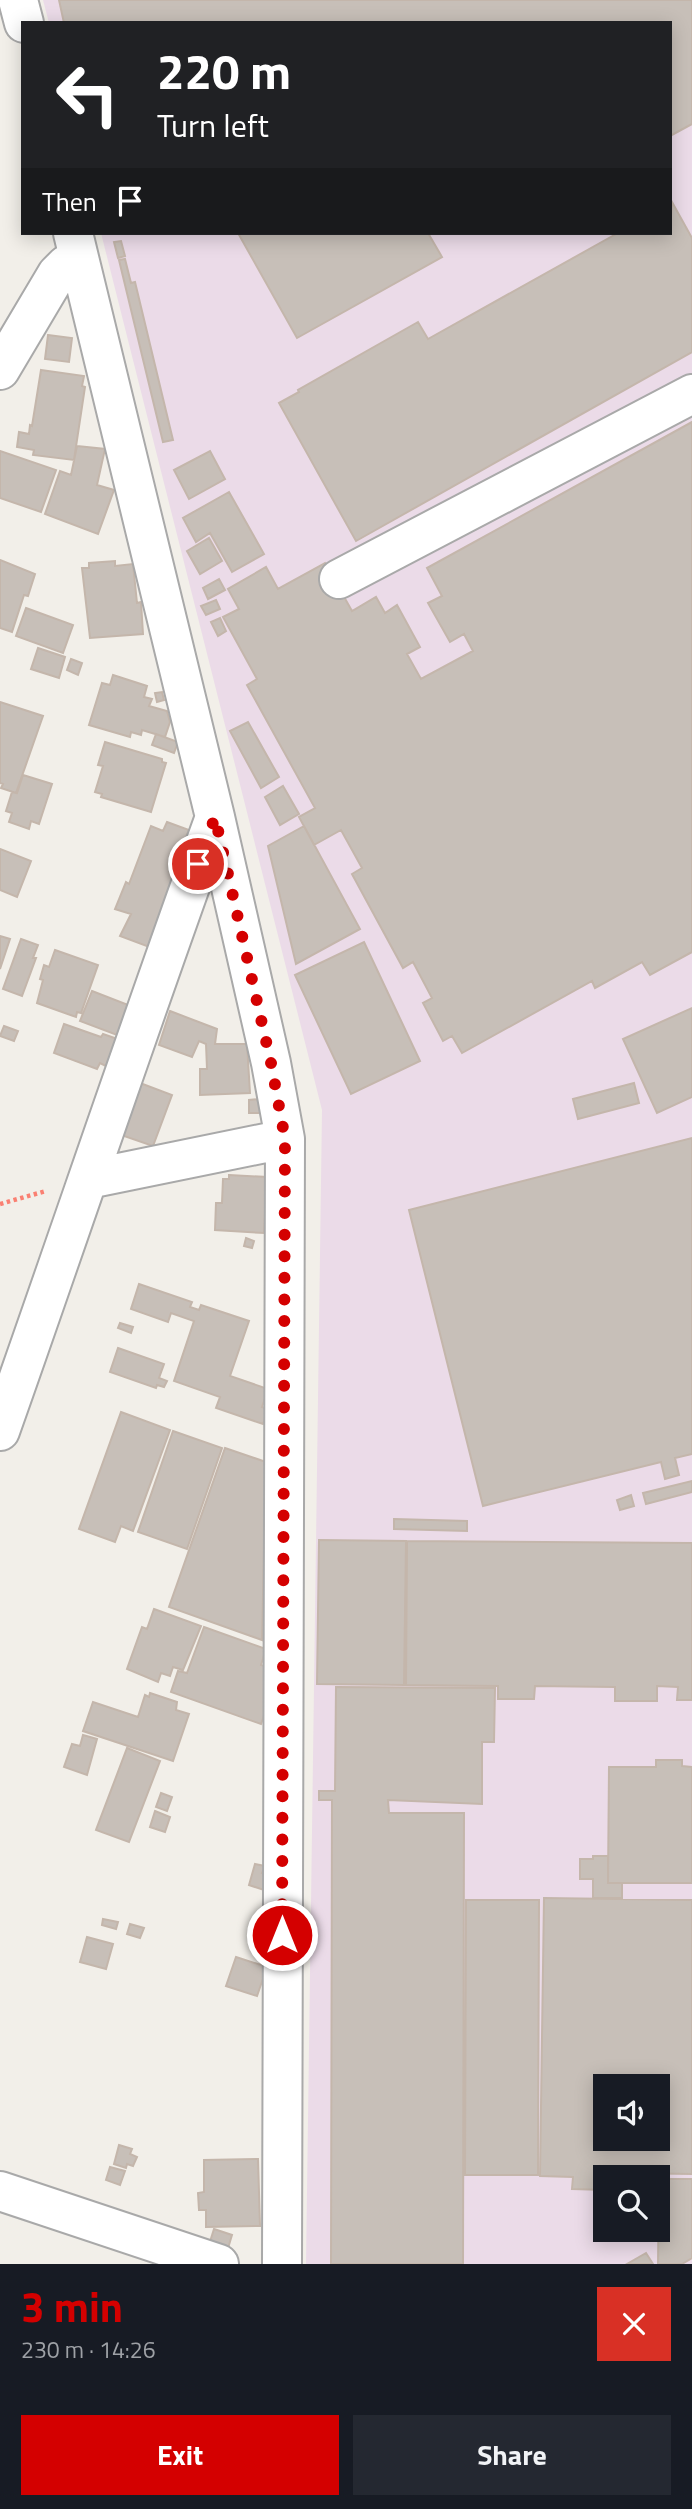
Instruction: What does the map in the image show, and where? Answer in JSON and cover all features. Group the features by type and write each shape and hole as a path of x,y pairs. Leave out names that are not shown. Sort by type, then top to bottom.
{"street":[{"path":"19,0 24,21"},
{"path":"0,370 76,247"},
{"path":"76,247 215,817 271,1063 285,1139 282,2264"},
{"path":"339,579 692,394"},
{"path":"0,1431 89,1179 147,1003 215,817"},
{"path":"89,1179 285,1139"},
{"path":"0,2191 219,2264"}],"shaded area":[{"path":"43,0 692,0 692,2264 306,2264 322,1110 102,235 672,235 672,21 48,21"}],"building":[{"path":"59,0 692,0 692,124 672,135 672,21 64,21"},
{"path":"672,202 692,238 692,352 356,541 279,403 418,322 428,339 614,235 672,235"},
{"path":"239,235 429,235 442,257 297,338"},
{"path":"121,241 125,256 118,258 114,242"},
{"path":"125,259 131,283 135,282 173,440 163,442 119,260"},
{"path":"48,335 72,338 69,362 45,359"},
{"path":"41,370 84,376 82,386 85,387 74,460 33,455 34,450 17,447 19,432 29,434 30,425 32,426"},
{"path":"692,422 692,952 650,975 642,962 595,988 592,981 462,1053 452,1036 443,1041 423,1003 432,998 413,962 403,968 352,874 362,868 341,830 314,845 299,817 315,808 247,685 257,679 223,617 239,609 228,589 266,567 278,589 325,563 352,611 376,597 385,613 397,605 420,647 407,654 421,679 473,651 464,634 450,642 428,603 442,596 427,568"},
{"path":"77,446 105,449 97,485 114,490 98,534 45,514 60,471 71,475"},
{"path":"0,451 56,470 41,512 0,498"},
{"path":"210,451 225,479 189,499 174,470"},
{"path":"229,492 264,554 232,572 210,533 196,542 183,518"},
{"path":"209,538 222,561 200,574 187,551"},
{"path":"0,560 35,574 28,596 24,595 12,632 0,628"},
{"path":"115,561 115,566 133,564 137,603 141,602 143,634 90,638 82,568 89,568 89,563"},
{"path":"219,579 225,590 208,599 203,588"},
{"path":"216,600 220,609 206,615 201,606"},
{"path":"26,608 73,625 63,653 16,636"},
{"path":"220,618 226,631 218,636 211,622"},
{"path":"38,648 65,657 59,678 31,669"},
{"path":"71,659 82,663 78,675 67,670"},
{"path":"113,675 147,686 144,697 152,699 149,706 167,711 170,722 165,737 142,730 141,735 131,732 130,737 89,725 102,683 110,685"},
{"path":"162,692 164,700 157,702 155,693"},
{"path":"0,702 43,716 16,793 1,788 3,784 0,783"},
{"path":"248,722 279,777 261,788 230,731"},
{"path":"156,734 178,742 174,753 152,745"},
{"path":"105,742 162,759 162,762 166,763 151,812 101,797 102,794 95,792 103,766 98,765"},
{"path":"23,775 52,784 39,824 31,821 29,829 9,822 12,813 6,811 12,792 17,793"},
{"path":"283,786 299,814 280,825 265,797"},
{"path":"167,822 189,830 184,841 188,842 152,948 120,936 131,914 115,909 126,882 129,884 151,826 163,831"},
{"path":"304,826 360,929 296,964 268,846"},
{"path":"0,849 31,861 17,897 0,890"},
{"path":"0,936 10,939 0,969"},
{"path":"21,939 38,945 22,996 3,989"},
{"path":"364,942 420,1061 351,1094 295,975"},
{"path":"55,950 98,965 81,1013 77,1012 76,1017 37,1003 44,965 49,967"},
{"path":"92,991 136,1008 125,1038 80,1021"},
{"path":"692,1008 692,1097 657,1113 623,1039"},
{"path":"170,1011 217,1029 215,1044 247,1044 250,1093 200,1095 200,1069 207,1069 206,1044 199,1041 192,1057 159,1045"},
{"path":"64,1024 101,1037 103,1034 123,1041 112,1051 106,1066 100,1063 97,1069 54,1053"},
{"path":"4,1026 18,1031 14,1041 0,1036"},
{"path":"140,1083 172,1095 153,1146 121,1135"},
{"path":"634,1083 639,1103 578,1119 573,1099"},
{"path":"260,1099 260,1113 249,1113 249,1100"},
{"path":"692,1138 692,1454 675,1458 679,1475 665,1479 661,1462 483,1506 409,1210"},
{"path":"229,1175 267,1177 264,1233 215,1230 216,1203 222,1203 223,1179 229,1179"},
{"path":"246,1238 254,1241 252,1248 244,1246"},
{"path":"139,1284 192,1302 190,1307 199,1310 201,1305 249,1321 230,1376 268,1389 262,1407 268,1409 263,1424 216,1408 220,1397 174,1381 194,1321 171,1313 168,1322 131,1309"},
{"path":"120,1323 133,1327 131,1333 118,1328"},
{"path":"118,1348 164,1364 159,1378 167,1381 164,1387 157,1385 156,1388 110,1372"},
{"path":"121,1412 170,1430 133,1531 121,1526 115,1542 79,1529"},
{"path":"173,1431 222,1448 187,1549 138,1532"},
{"path":"225,1448 266,1462 262,1640 169,1607"},
{"path":"692,1481 692,1492 646,1504 643,1493"},
{"path":"631,1495 634,1506 620,1510 617,1500"},
{"path":"394,1519 467,1521 467,1531 394,1529"},
{"path":"319,1540 406,1541 404,1685 317,1684"},
{"path":"407,1541 692,1543 692,1700 677,1700 678,1687 657,1686 657,1701 615,1701 615,1687 535,1686 534,1699 498,1699 498,1686 406,1685"},
{"path":"154,1609 201,1626 183,1670 173,1667 170,1676 161,1673 158,1682 127,1669 142,1627 147,1629"},
{"path":"204,1627 266,1649 261,1665 269,1667 269,1701 261,1724 171,1692 178,1671 187,1673"},
{"path":"336,1687 495,1688 494,1742 482,1742 482,1804 388,1800 389,1813 464,1813 463,2264 331,2264 332,1800 319,1800 319,1791 335,1791"},
{"path":"150,1693 177,1702 176,1710 189,1714 173,1761 83,1731 93,1702 138,1717 145,1695 149,1697"},
{"path":"83,1735 97,1739 87,1775 64,1767 72,1744 80,1746"},
{"path":"127,1748 160,1761 129,1842 96,1830"},
{"path":"656,1760 682,1760 682,1766 692,1767 692,1883 608,1883 609,1767 656,1767"},
{"path":"161,1793 172,1797 167,1811 156,1807"},
{"path":"155,1811 170,1817 165,1832 150,1827"},
{"path":"593,1856 608,1856 608,1883 622,1883 622,1898 593,1898 593,1879 580,1879 580,1859 593,1859"},
{"path":"255,1864 265,1866 262,1873 266,1874 264,1890 249,1885"},
{"path":"544,1898 692,1900 692,2174 670,2174 670,2165 593,2165 593,2190 572,2189 573,2177 540,2176"},
{"path":"466,1900 539,1900 538,2175 465,2175"},
{"path":"103,1919 118,1922 116,1929 102,1925"},
{"path":"130,1924 144,1928 140,1938 127,1934"},
{"path":"87,1937 113,1944 106,1969 80,1962"},
{"path":"236,1957 267,1967 257,1996 226,1986"},
{"path":"119,2145 132,2149 130,2154 137,2157 133,2166 127,2164 126,2168 114,2164"},
{"path":"258,2159 260,2226 206,2227 206,2210 199,2210 198,2193 204,2192 204,2160"},
{"path":"110,2167 125,2171 120,2185 106,2180"},
{"path":"670,2179 692,2179 692,2258 682,2264 658,2264 658,2242 670,2242"},
{"path":"214,2229 232,2235 226,2255 208,2248"},
{"path":"646,2253 653,2264 627,2264"}],"route":[{"path":"198,864 215,817 271,1063 285,1139 282,1935"}]}
